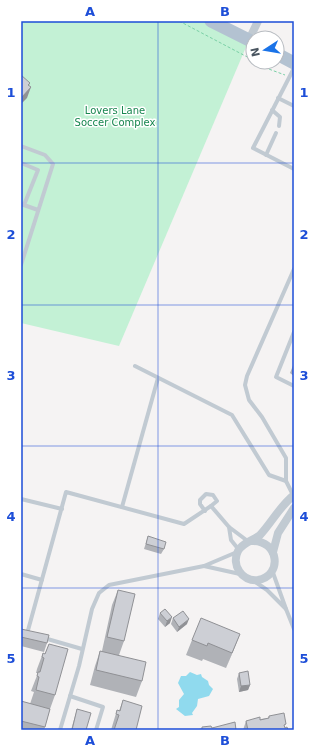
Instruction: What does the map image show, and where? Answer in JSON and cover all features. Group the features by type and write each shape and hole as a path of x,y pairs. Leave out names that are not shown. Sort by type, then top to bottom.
{"main road":[{"path":"211,21 245,38"},
{"path":"285,58 294,63"}],"street":[{"path":"293,495 259,536 238,551 236,563 241,574 252,580 264,578 272,570 274,564 273,552 278,533 294,508"},
{"path":"250,542 266,544 273,552"}],"lane":[{"path":"294,68 253,148 294,169"},
{"path":"278,98 294,106"},
{"path":"272,110 280,117 279,126"},
{"path":"266,154 276,132"},
{"path":"21,146 45,155 53,164 21,265"},
{"path":"21,163 38,170 23,204 38,210"},
{"path":"293,495 286,481 286,458 262,417 249,400 245,385 247,376 294,269"},
{"path":"294,332 276,377 294,386"},
{"path":"135,366 232,415 269,475 286,481"},
{"path":"122,507 158,378"},
{"path":"27,634 66,492 184,524 205,511 217,501 213,495 206,494 200,500 200,504 205,511"},
{"path":"21,498 62,509"},
{"path":"211,506 229,527 250,542"},
{"path":"60,730 92,609 99,593 109,585 204,566 238,551 231,540 229,527"},
{"path":"204,566 241,574"},
{"path":"272,570 294,629"},
{"path":"21,574 42,580"},
{"path":"252,580 268,590 286,609"},
{"path":"21,632 34,636"},
{"path":"41,638 82,649"},
{"path":"70,696 103,707 96,730"}],"path":[{"path":"179,21 245,56"},
{"path":"271,70 289,77"}],"green space":[{"name":"Lovers Lane Soccer Complex","path":"21,21 211,21 245,38 245,49 119,346 21,323"}],"water":[{"path":"190,672 197,675 201,674 213,689 209,696 198,699 197,706 192,713 193,715 185,716 176,709 179,707 179,700 184,694 178,683 181,676 186,676"}],"building":[{"path":"21,75 30,83 28,85 31,87 22,97 21,96"},
{"path":"148,536 166,542 164,549 146,544"},
{"path":"118,590 135,594 124,641 107,637"},
{"path":"165,609 172,617 167,621 160,613"},
{"path":"183,611 189,619 179,627 173,618"},
{"path":"201,618 240,634 232,653 208,643 207,646 192,640"},
{"path":"21,629 49,635 47,643 21,637"},
{"path":"49,644 68,649 55,695 36,690 39,677 37,676 38,672 40,672 44,658 42,657 43,653 45,654"},
{"path":"100,651 146,662 142,681 96,670"},
{"path":"248,671 250,685 241,686 239,673"},
{"path":"123,700 142,706 136,730 114,730 119,715 116,714 117,710 120,711"},
{"path":"21,701 50,709 45,727 21,721"},
{"path":"77,709 91,713 86,730 72,730"},
{"path":"284,713 286,724 284,725 288,730 248,730 246,721 260,717 260,720 269,718 269,716"},
{"path":"235,722 236,730 196,730 202,729 202,727 211,726 212,728"}]}
